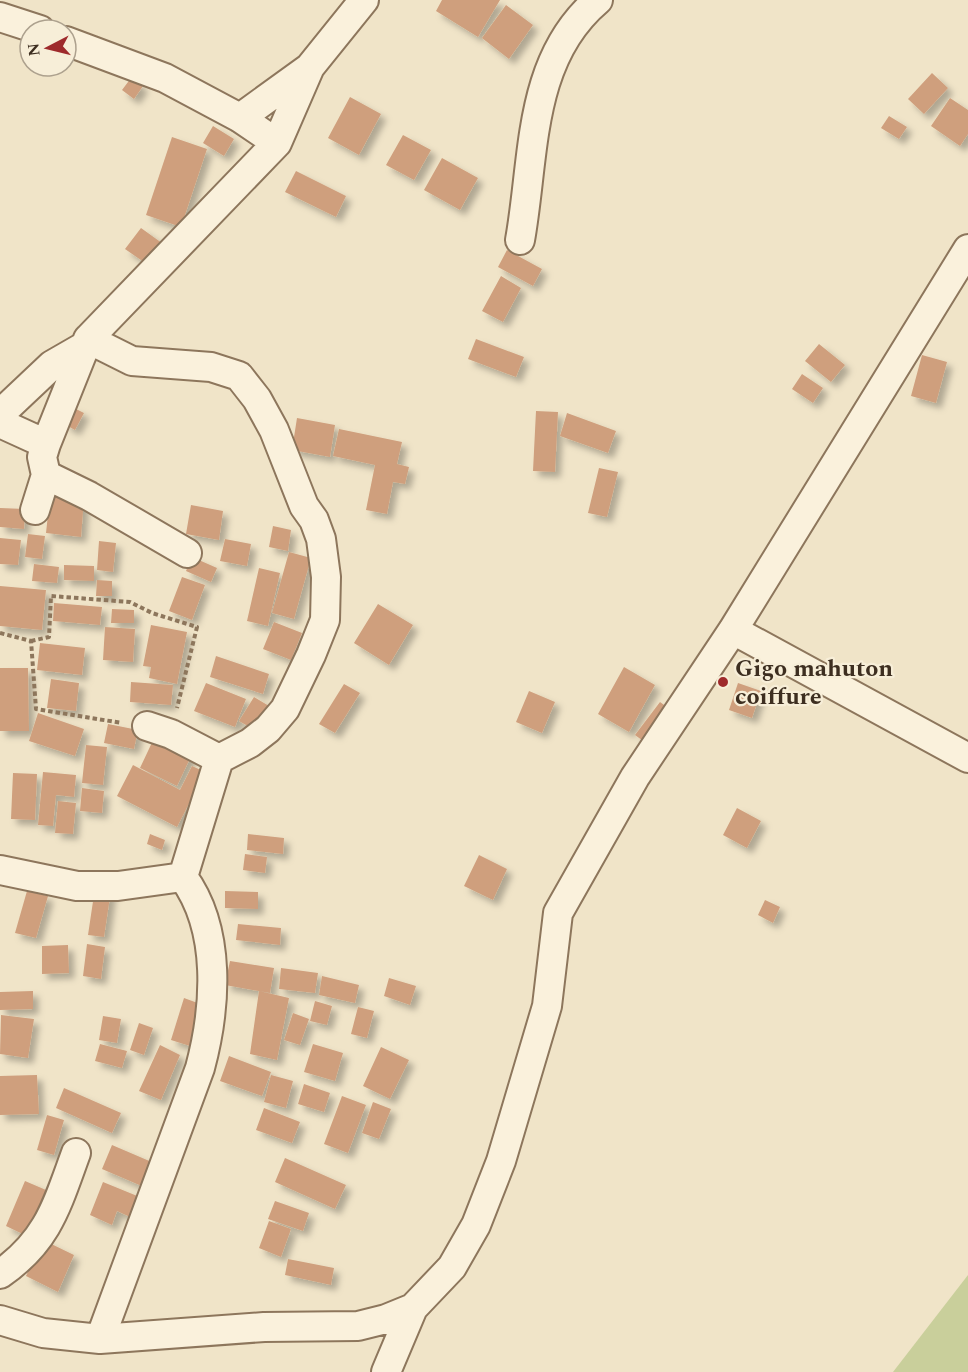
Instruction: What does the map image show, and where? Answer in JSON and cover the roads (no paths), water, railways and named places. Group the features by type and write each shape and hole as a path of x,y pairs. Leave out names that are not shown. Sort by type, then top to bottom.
{"street":[{"path":"240,118 310,67 364,0"},
{"path":"519,240 526,204 532,141 544,83 560,44 584,13 598,0"},
{"path":"0,17 18,23"},
{"path":"78,45 165,78 240,118 277,143"},
{"path":"0,414 52,365 87,343 277,143 310,67"},
{"path":"386,1372 412,1308 452,1267 476,1225 501,1161 546,1006 558,914 635,777 733,630 968,249"},
{"path":"35,510 46,475 42,457 46,444 87,343"},
{"path":"87,343 132,361 211,367 239,376 257,399 274,430 304,506 314,520 321,539 326,577 325,620 311,656 285,709 268,729 249,743 219,759 183,877"},
{"path":"0,423 46,444"},
{"path":"46,475 89,496 188,553"},
{"path":"733,630 968,758"},
{"path":"159,730 219,759"},
{"path":"0,870 77,886 118,886 183,877"},
{"path":"100,1339 196,1079 207,1041 212,995 204,914 197,895 183,877"},
{"path":"0,1274 34,1247 55,1210 76,1153"},
{"path":"0,1320 43,1334 100,1339 264,1327 358,1326 386,1319 412,1308"}],"place":[{"name":"Gigo mahuton coiffure","path":"723,682"}]}
